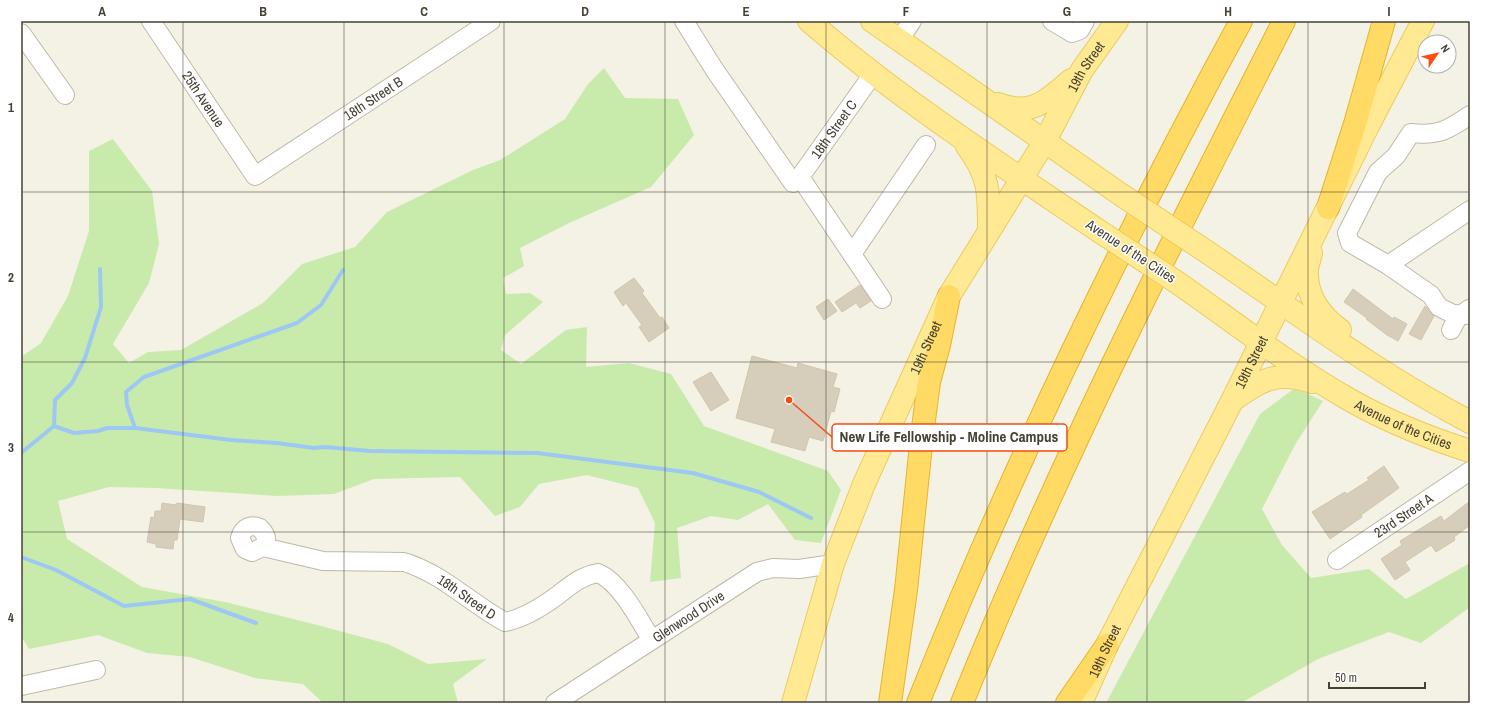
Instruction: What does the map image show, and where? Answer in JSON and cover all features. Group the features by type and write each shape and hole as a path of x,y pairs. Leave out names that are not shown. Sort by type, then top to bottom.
{"highway":[{"path":"918,703 943,641 1059,382 1108,278 1202,92 1241,21"},
{"path":"962,703 1033,537 1104,381 1145,295 1284,21"},
{"path":"1328,208 1355,124 1384,21"},
{"path":"890,703 906,590 923,427 930,382 949,296"},
{"path":"1067,703 1107,645"}],"main road":[{"name":"Avenue of the Cities","path":"809,21 873,74 960,137 1178,283 1292,364 1350,400 1401,425 1435,440 1470,451"},
{"name":"Avenue of the Cities","path":"872,21 1045,140 1120,194 1395,379 1470,422"},
{"name":"19th Street","path":"793,703 833,564 875,458 949,296 1045,140 1082,70 1117,21"},
{"name":"19th Street","path":"1081,703 1107,645 1232,401 1317,229 1423,21"},
{"path":"982,98 1011,109 1038,106 1048,100 1082,70"},
{"path":"960,137 977,159 985,176 989,194 990,230"},
{"path":"1317,229 1307,271 1313,302 1324,317 1381,358 1430,387 1470,415"},
{"path":"1232,401 1268,378 1289,377 1301,379 1334,390"}],"street":[{"name":"25th Avenue","path":"151,21 255,176"},
{"name":"18th Street B","path":"255,176 491,21"},
{"path":"684,21 714,69 852,254 882,299"},
{"path":"899,40 912,21"},
{"path":"1052,21 1072,33 1080,30 1085,21"},
{"path":"21,33 65,95"},
{"name":"18th Street C","path":"796,180 873,74"},
{"path":"1467,312 1453,314 1439,307 1431,294 1350,242 1347,233 1378,172 1396,156 1411,133 1429,135 1441,132 1453,127 1470,115"},
{"path":"852,254 926,145"},
{"path":"1388,265 1470,210"},
{"path":"1451,330 1467,312"},
{"name":"23rd Street A","path":"1337,560 1470,471"},
{"name":"18th Street D","path":"263,548 323,561 404,562 443,580 505,622 518,619 534,612 572,583 587,575 598,573 612,582 635,612 652,639"},
{"name":"Glenwood Drive","path":"555,703 756,572 773,568 799,569 833,564"},
{"path":"21,686 96,670"}],"green space":[{"path":"604,68 625,98 678,99 694,135 651,187 569,223 520,248 524,266 503,278 506,294 530,293 543,302 505,335 501,350 521,364 566,330 587,327 586,367 629,363 671,374 704,426 828,471 841,490 821,543 795,540 768,504 738,520 711,516 677,528 681,578 650,582 655,523 638,488 587,475 539,484 520,507 495,516 460,477 374,479 334,494 277,496 156,488 109,487 58,501 67,539 142,587 225,602 388,644 428,664 487,659 453,684 458,703 323,703 303,684 255,678 190,657 147,653 98,635 29,649 21,636 21,357 41,343 68,296 89,231 89,151 113,139 152,191 159,244 149,283 113,344 129,363 148,352 181,350 263,303 302,264 355,247 387,212 473,170 500,160 565,119 588,84"},
{"path":"1295,388 1323,401 1296,443 1262,509 1282,545 1311,578 1369,569 1406,599 1470,563 1470,607 1421,643 1389,632 1318,659 1241,703 1106,703 1260,414"}],"building":[{"path":"634,278 644,291 642,293 669,328 649,342 639,327 642,325 626,303 623,306 614,292"},
{"path":"860,285 871,301 860,308 856,303 842,312 835,302"},
{"path":"1353,289 1393,319 1394,317 1407,324 1398,341 1387,335 1366,319 1367,318 1344,302"},
{"path":"828,299 837,311 824,320 816,307"},
{"path":"1425,306 1434,316 1421,340 1409,334"},
{"path":"752,356 797,368 798,363 837,374 833,387 840,389 834,412 831,411 823,441 809,437 805,451 771,442 775,429 736,418"},
{"path":"711,372 729,400 711,411 693,382"},
{"path":"1384,466 1399,488 1361,515 1362,517 1330,539 1312,512 1345,492 1347,494 1369,480 1367,478"},
{"path":"1470,501 1470,525 1454,537 1455,540 1436,552 1431,545 1405,562 1410,570 1395,580 1381,559 1402,545 1400,541 1441,516 1444,521"},
{"path":"162,503 176,505 177,503 205,507 203,522 180,519 177,540 174,540 173,549 156,547 156,544 147,542 151,517 154,518 155,511 161,511"}],"waterway":[{"path":"54,426 55,400 72,383 85,358 101,307 100,269"},
{"path":"135,428 127,405 126,392 144,377 297,323 321,305 343,270"},
{"path":"21,453 54,426 74,433 98,431 107,428 135,428 231,440 277,443 314,448 325,447 370,451 537,453 693,473 759,492 811,518"},
{"path":"21,557 56,570 124,606 190,599 256,623"}],"place":[{"name":"New Life Fellowship - Moline Campus","path":"789,400"}]}
